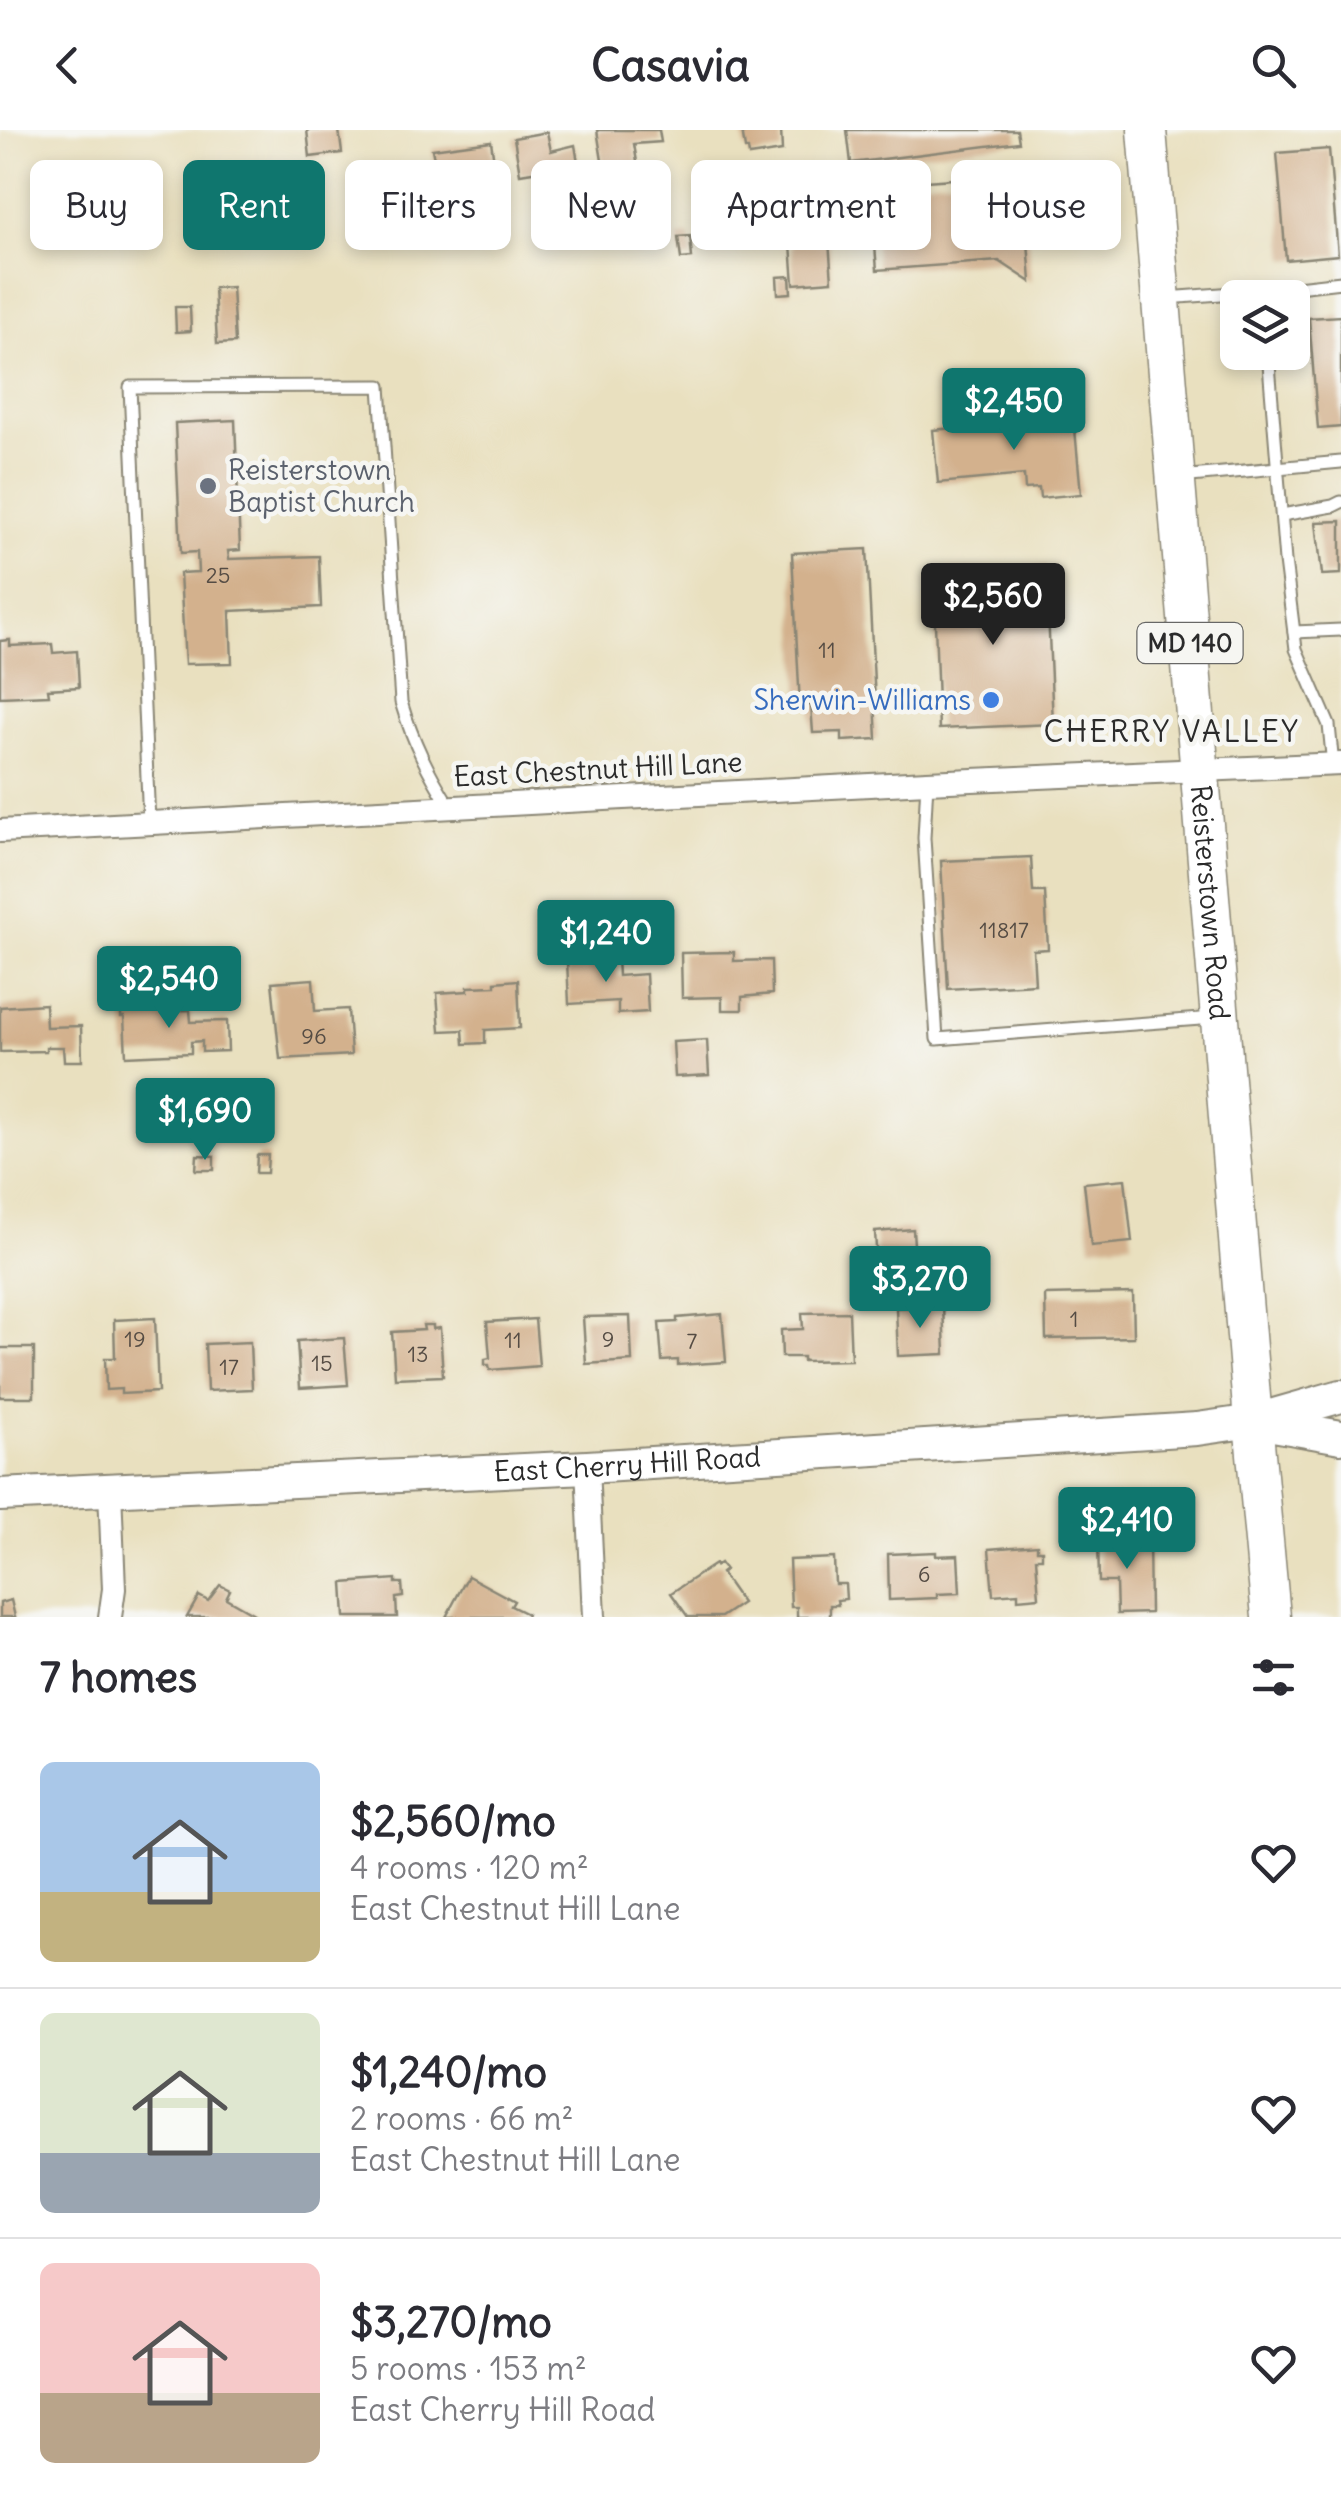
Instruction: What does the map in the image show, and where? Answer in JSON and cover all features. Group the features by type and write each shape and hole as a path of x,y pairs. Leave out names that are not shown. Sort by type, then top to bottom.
{"main road":[{"name":"Reisterstown Road","path":"1147,130 1272,1617"},
{"path":"1253,1421 1341,1396"},
{"path":"1253,1421 1341,1437"},
{"name":"East Cherry Hill Road","path":"0,1495 587,1467 1196,1429 1253,1421"}],"street":[{"name":"East Chestnut Hill Lane","path":"0,831 927,782 1337,765"},
{"path":"587,1467 594,1617"},
{"path":"110,1490 114,1589 110,1617"}],"lane":[{"path":"1310,287 1341,282"},
{"path":"1161,298 1220,296"},
{"path":"1270,370 1296,649 1329,725 1337,765"},
{"path":"149,824 130,387 380,386 401,702 413,740 450,807"},
{"path":"1176,477 1341,462"},
{"path":"1282,516 1338,505"},
{"path":"1294,632 1341,630"},
{"path":"927,782 924,838 937,1039 1220,1018"}],"building":[{"path":"307,130 339,130 342,153 310,157"},
{"path":"597,130 659,130 661,142 634,144 637,160 602,160"},
{"path":"742,130 781,130 782,151 749,156"},
{"path":"847,130 1017,130 1019,142 875,160 851,160"},
{"path":"547,132 551,151 575,145 578,160 531,160 531,172 520,174 514,138"},
{"path":"491,141 494,160 434,160 432,149"},
{"path":"1329,149 1338,255 1286,260 1277,153"},
{"path":"951,179 951,250 1029,250 1031,282 999,261 877,270 875,250 931,250 931,181"},
{"path":"690,236 692,258 681,259 678,237"},
{"path":"791,250 830,250 832,281 794,284"},
{"path":"790,276 791,293 778,294 777,277"},
{"path":"232,287 235,343 217,344 214,288"},
{"path":"175,307 190,307 191,331 176,332"},
{"path":"1341,316 1341,427 1318,429 1310,318"},
{"path":"1073,408 1081,494 1040,498 1039,488 1025,489 1024,475 938,483 933,430 1034,421 1034,412"},
{"name":"Reisterstown Baptist Church","path":"235,420 240,550 228,551 229,559 319,556 321,607 230,611 232,663 185,664 180,573 198,572 197,552 181,553 175,423"},
{"path":"1341,521 1341,574 1322,575 1316,522"},
{"path":"867,549 877,739 842,741 842,732 813,733 811,705 800,706 792,553"},
{"path":"1046,567 1053,724 939,729 933,571"},
{"path":"10,640 10,646 52,644 53,653 77,651 79,687 48,689 49,695 0,697 0,641"},
{"path":"1031,857 1033,892 1045,892 1048,949 1033,950 1035,984 948,989 941,861"},
{"path":"734,952 734,961 771,960 772,994 742,997 742,1010 722,1010 722,997 682,998 681,953"},
{"path":"617,958 618,976 646,974 648,1012 618,1014 618,1001 569,1004 567,960"},
{"path":"313,979 315,1011 348,1009 351,1055 280,1059 272,982"},
{"path":"518,980 520,1028 485,1030 485,1043 464,1044 463,1030 440,1031 437,993"},
{"path":"167,1003 167,1011 190,1010 191,1022 227,1021 228,1051 202,1052 202,1041 191,1042 191,1053 126,1056 121,1005"},
{"path":"45,1004 46,1027 81,1026 82,1061 64,1061 63,1047 0,1052 0,1007"},
{"path":"707,1040 709,1075 675,1077 673,1042"},
{"path":"197,1155 214,1156 214,1170 196,1170"},
{"path":"257,1155 268,1155 267,1173 256,1173"},
{"path":"1125,1179 1132,1242 1091,1246 1084,1183"},
{"path":"913,1229 915,1262 877,1264 875,1232"},
{"path":"1133,1293 1134,1337 1046,1339 1045,1295"},
{"path":"943,1306 945,1354 898,1356 896,1308"},
{"path":"849,1312 851,1360 803,1361 803,1357 782,1357 781,1330 803,1329 802,1313"},
{"path":"722,1314 726,1362 678,1365 678,1360 662,1361 659,1323"},
{"path":"630,1316 632,1361 586,1364 583,1317"},
{"path":"155,1318 158,1392 121,1394 121,1389 106,1390 105,1358 115,1358 114,1320"},
{"path":"535,1319 539,1366 490,1370 485,1365 485,1359 490,1358 487,1322"},
{"path":"423,1325 440,1328 443,1376 395,1378 392,1332 424,1330"},
{"path":"344,1338 348,1385 300,1388 297,1341"},
{"path":"250,1342 252,1389 207,1391 205,1344"},
{"path":"0,1348 34,1348 34,1397 0,1397"},
{"path":"1149,1538 1150,1613 1117,1614 1116,1582 1099,1582 1098,1539"},
{"path":"1037,1545 1037,1550 1042,1550 1042,1558 1036,1558 1039,1597 1018,1599 1018,1593 993,1595 989,1549"},
{"path":"936,1552 936,1556 958,1555 960,1593 889,1600 888,1554"},
{"path":"834,1558 835,1584 845,1584 846,1599 830,1605 830,1617 797,1617 797,1607 791,1607 789,1560"},
{"path":"720,1563 725,1570 721,1573 742,1603 721,1617 688,1617 671,1593"},
{"path":"468,1576 514,1601 511,1606 527,1614 526,1617 446,1617"},
{"path":"396,1579 396,1583 402,1583 403,1597 396,1598 397,1617 345,1617 343,1583"},
{"path":"220,1585 230,1590 226,1598 254,1614 253,1617 187,1617 199,1596 208,1601"},
{"path":"11,1600 15,1617 0,1617 0,1603"}],"place":[{"name":"Reisterstown Baptist Church","path":"208,486"},
{"name":"Sherwin-Williams","path":"991,700"}],"district":[{"name":"CHERRY VALLEY","path":"1172,732"}]}
